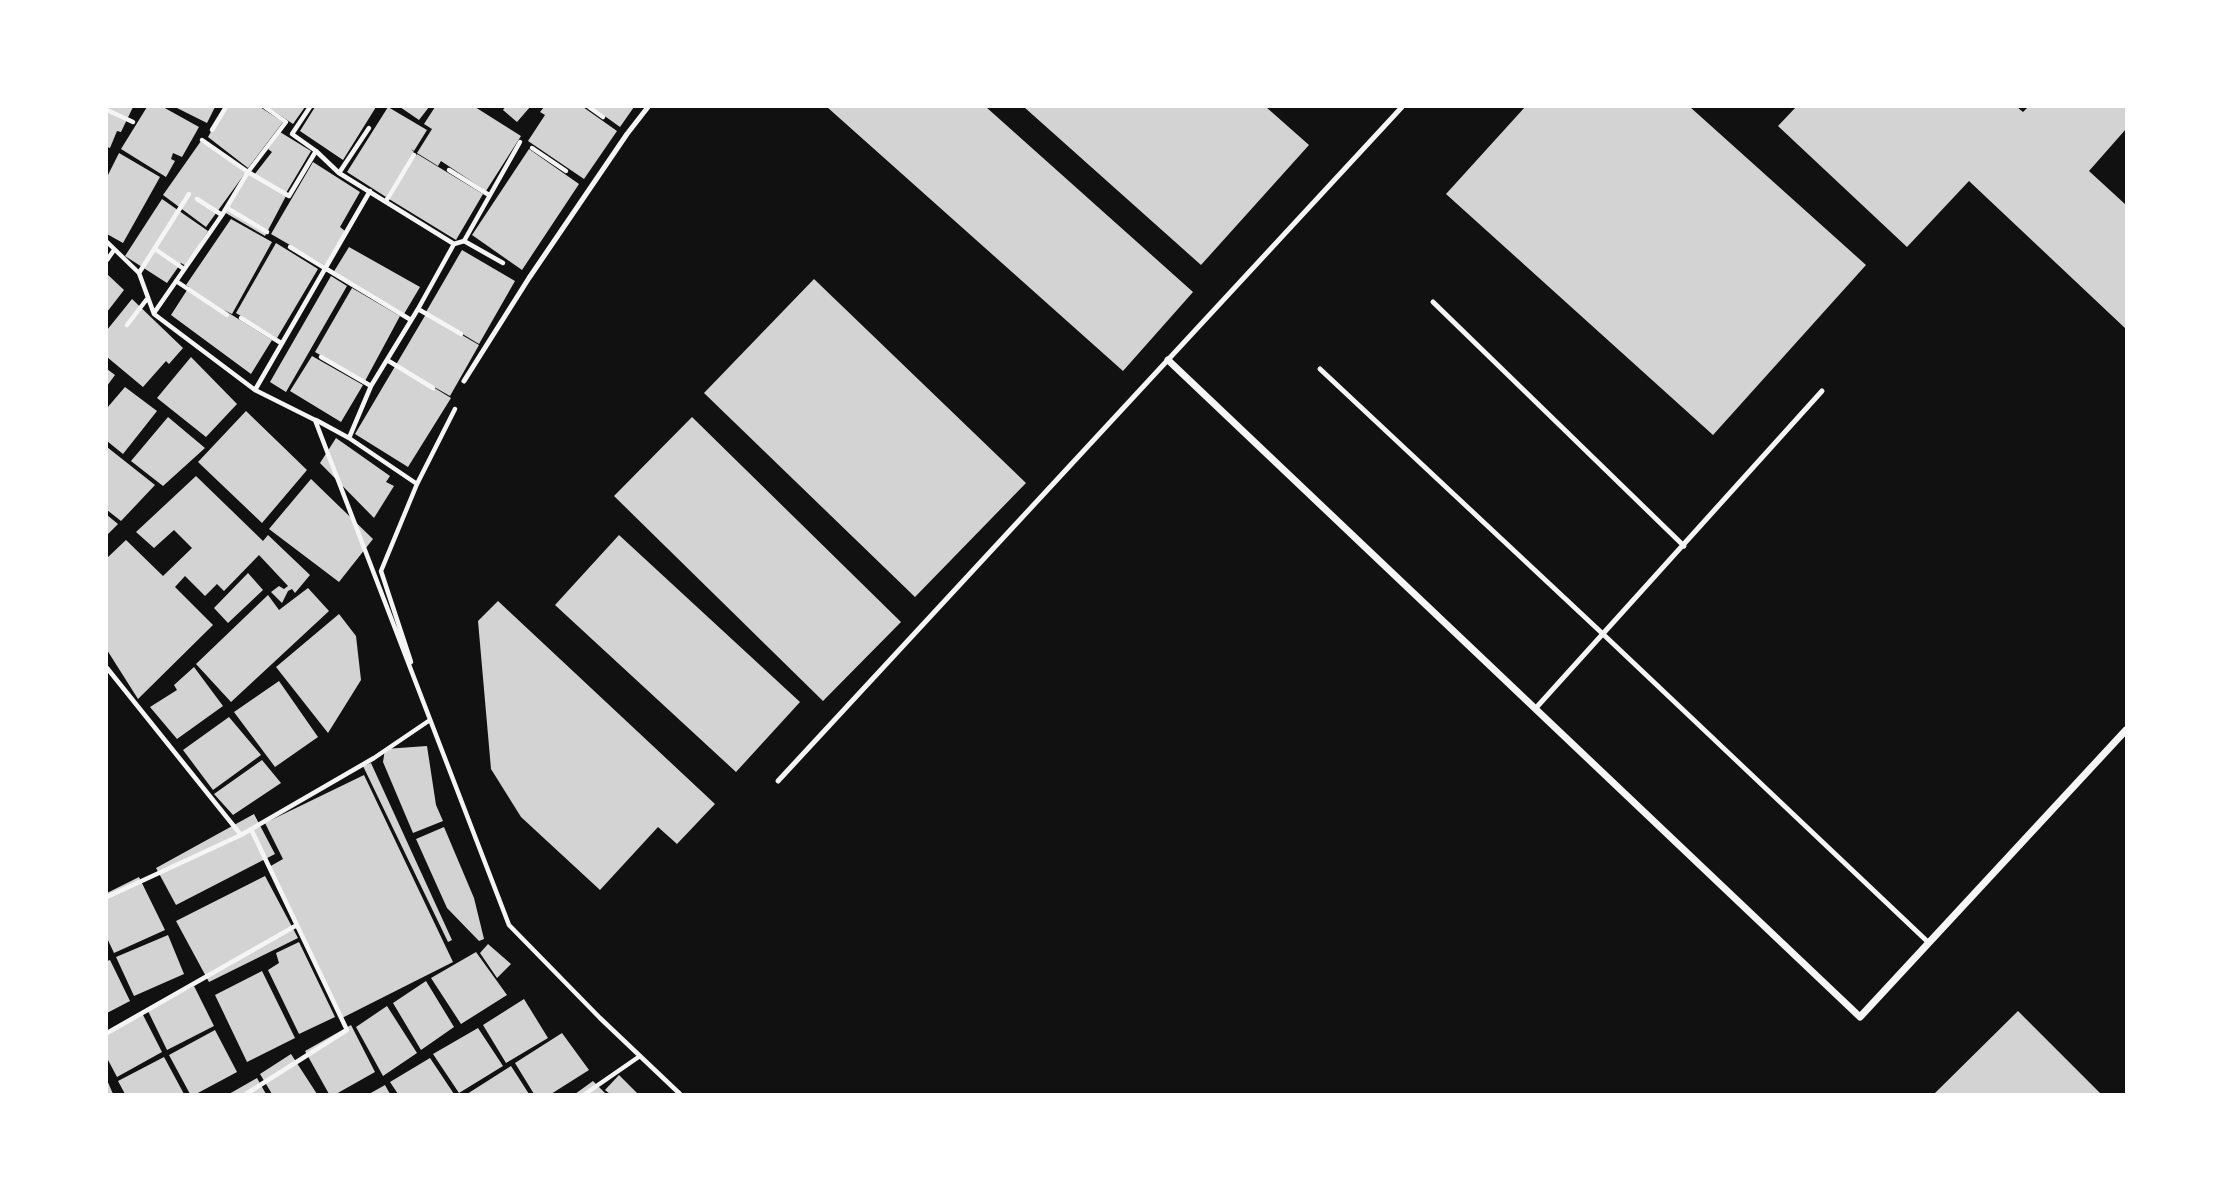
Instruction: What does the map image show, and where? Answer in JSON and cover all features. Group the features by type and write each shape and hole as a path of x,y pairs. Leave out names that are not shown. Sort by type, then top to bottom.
{"street":[{"path":"1168,360 1860,1017 2126,730"}],"lane":[{"path":"464,381 590,187 648,107"},
{"path":"778,781 1402,107"},
{"path":"1433,302 1684,546"},
{"path":"1320,369 1929,943"},
{"path":"1535,709 1822,391"}],"path":[{"path":"212,130 226,107"},
{"path":"154,314 227,208 248,172 286,122 265,107"},
{"path":"292,135 310,107"},
{"path":"107,110 133,122"},
{"path":"281,128 316,151 340,173 454,244"},
{"path":"340,173 369,128"},
{"path":"202,140 289,196 316,151"},
{"path":"349,438 371,386 386,360 454,244 464,241 520,142"},
{"path":"532,148 590,187"},
{"path":"386,201 415,155"},
{"path":"449,170 489,195"},
{"path":"255,390 370,191"},
{"path":"139,273 189,194"},
{"path":"197,199 222,215"},
{"path":"227,208 267,232"},
{"path":"464,241 529,278"},
{"path":"107,242 139,273 154,314 255,390 349,438 417,484"},
{"path":"290,247 411,320"},
{"path":"155,248 184,269"},
{"path":"107,260 114,250"},
{"path":"176,281 227,315"},
{"path":"127,325 147,299"},
{"path":"418,309 486,348"},
{"path":"241,318 281,343"},
{"path":"321,357 371,386"},
{"path":"386,360 458,402"},
{"path":"430,720 381,571 417,484 458,402 464,381"},
{"path":"315,420 509,925 680,1094"},
{"path":"107,668 241,835"},
{"path":"107,897 241,835 374,758 430,720"},
{"path":"246,1094 347,1030 251,829"},
{"path":"107,1033 297,925"},
{"path":"584,1094 640,1056"}],"building":[{"path":"107,107 133,107 121,132 117,131 110,148 107,147"},
{"path":"147,107 163,107 199,127 182,157 173,153 171,159 175,161 166,177 121,149"},
{"path":"175,107 215,107 207,123"},
{"path":"225,107 260,107 283,122 248,168 208,137"},
{"path":"268,107 305,107 293,124"},
{"path":"315,107 376,107 343,160 300,131"},
{"path":"388,107 427,130 414,151 411,149 414,152 386,197 347,172"},
{"path":"400,107 429,107 419,120"},
{"path":"435,107 475,107 521,136 486,191 441,161 438,166 417,153 432,129 424,124"},
{"path":"505,107 530,107 517,122 503,110"},
{"path":"544,107 583,107 617,131 584,179 528,141 545,115 540,112"},
{"path":"592,107 634,107 620,127"},
{"path":"827,107 986,107 1193,292 1123,371"},
{"path":"1024,107 1266,107 1309,145 1201,265"},
{"path":"1525,107 1690,107 1866,265 1713,435 1446,194"},
{"path":"1796,107 2017,107 2023,112 2028,107 2126,107 2126,129 2089,171 2126,205 2126,329 1969,181 1907,247 1778,126"},
{"path":"280,132 311,151 286,193 254,175 272,152 268,149"},
{"path":"201,141 246,172 206,227 163,195"},
{"path":"529,149 579,184 522,270 472,235"},
{"path":"119,153 160,177 123,243 107,234 107,177"},
{"path":"417,154 483,194 456,240 389,199"},
{"path":"313,162 360,192 340,227 345,231 326,266 271,234"},
{"path":"248,173 286,196 265,236 224,212"},
{"path":"162,199 208,231 186,266 181,263 167,283 125,256"},
{"path":"231,219 272,242 232,314 224,310 272,340 251,374 171,315 189,287 186,285"},
{"path":"276,243 318,269 277,338 236,313"},
{"path":"349,247 420,287 404,314 333,273"},
{"path":"462,250 515,281 479,344 426,312"},
{"path":"107,274 124,290 107,312"},
{"path":"331,276 347,286 286,392 270,382"},
{"path":"814,279 1026,483 915,597 704,393"},
{"path":"352,288 400,316 365,381 315,352"},
{"path":"132,299 183,348 169,364 166,361 143,387 107,357 107,330"},
{"path":"426,314 479,345 450,396 415,376 451,398 408,467 355,434"},
{"path":"312,356 363,385 341,422 290,391"},
{"path":"191,357 237,404 206,437 157,398"},
{"path":"107,369 115,375 107,386"},
{"path":"125,387 157,411 123,454 107,441 107,408"},
{"path":"246,411 307,470 262,523 198,462"},
{"path":"168,417 205,448 163,486 131,461"},
{"path":"692,417 901,622 823,701 614,496"},
{"path":"336,438 390,476 386,482 394,486 374,518 320,463"},
{"path":"107,447 155,485 121,521 107,510"},
{"path":"196,476 263,541 268,535 310,575 295,593 292,589 288,591 282,603 271,592 279,586 284,589 288,586 259,555 224,591 217,584 205,596 185,576 175,587 213,625 138,699 107,650 107,558 126,540 163,576 192,548 174,530 154,548 136,532"},
{"path":"311,479 373,539 339,582 269,529"},
{"path":"107,515 118,524 107,535"},
{"path":"619,535 800,702 736,772 555,605"},
{"path":"248,573 263,590 228,623 214,608"},
{"path":"308,588 329,611 231,702 196,664 268,595 279,610"},
{"path":"498,601 715,804 677,844 658,827 600,890 521,817 491,769 478,621"},
{"path":"339,614 356,636 361,680 328,733 276,667"},
{"path":"194,667 223,706 177,739 150,707 177,690 174,685"},
{"path":"279,681 318,737 275,767 234,712"},
{"path":"229,717 261,755 213,790 183,750"},
{"path":"427,746 436,805 443,821 413,833 383,762 385,749"},
{"path":"262,760 281,783 233,815 214,794"},
{"path":"371,763 452,940 448,942 363,766"},
{"path":"364,775 453,962 342,1018 269,867 283,859 265,823"},
{"path":"254,814 275,854 176,905 156,868"},
{"path":"444,827 474,898 484,939 479,941 447,908 416,839"},
{"path":"265,876 298,938 209,982 176,921"},
{"path":"139,877 165,930 114,953 107,938 107,893"},
{"path":"168,935 184,974 134,996 116,957"},
{"path":"299,942 335,1017 299,1034 268,970 279,963 276,953"},
{"path":"488,944 511,964 497,978 480,953"},
{"path":"476,952 507,995 461,1024 431,978"},
{"path":"110,960 130,1001 107,1013 107,961"},
{"path":"262,971 295,1038 247,1062 215,995"},
{"path":"426,981 454,1027 421,1050 393,1003"},
{"path":"194,986 214,1026 167,1050 148,1011"},
{"path":"524,999 548,1038 506,1063 483,1025"},
{"path":"387,1006 417,1053 383,1076 356,1027"},
{"path":"2018,1011 2101,1094 1934,1094"},
{"path":"142,1013 162,1052 117,1077 107,1058 107,1032"},
{"path":"351,1025 375,1072 336,1094 329,1094 305,1051"},
{"path":"478,1028 503,1066 459,1093 433,1054"},
{"path":"215,1030 237,1072 196,1094 190,1094 169,1055"},
{"path":"562,1033 589,1070 551,1094 534,1094 515,1063"},
{"path":"291,1054 317,1094 272,1094 260,1074"},
{"path":"164,1057 184,1094 125,1094 118,1081"},
{"path":"430,1058 454,1094 398,1094 390,1082"},
{"path":"511,1066 529,1094 467,1094"},
{"path":"619,1075 638,1094 610,1094 605,1090"},
{"path":"257,1078 266,1094 229,1094"},
{"path":"107,1080 113,1094 107,1094"},
{"path":"593,1081 606,1094 575,1094"},
{"path":"385,1085 390,1094 369,1094"}]}
